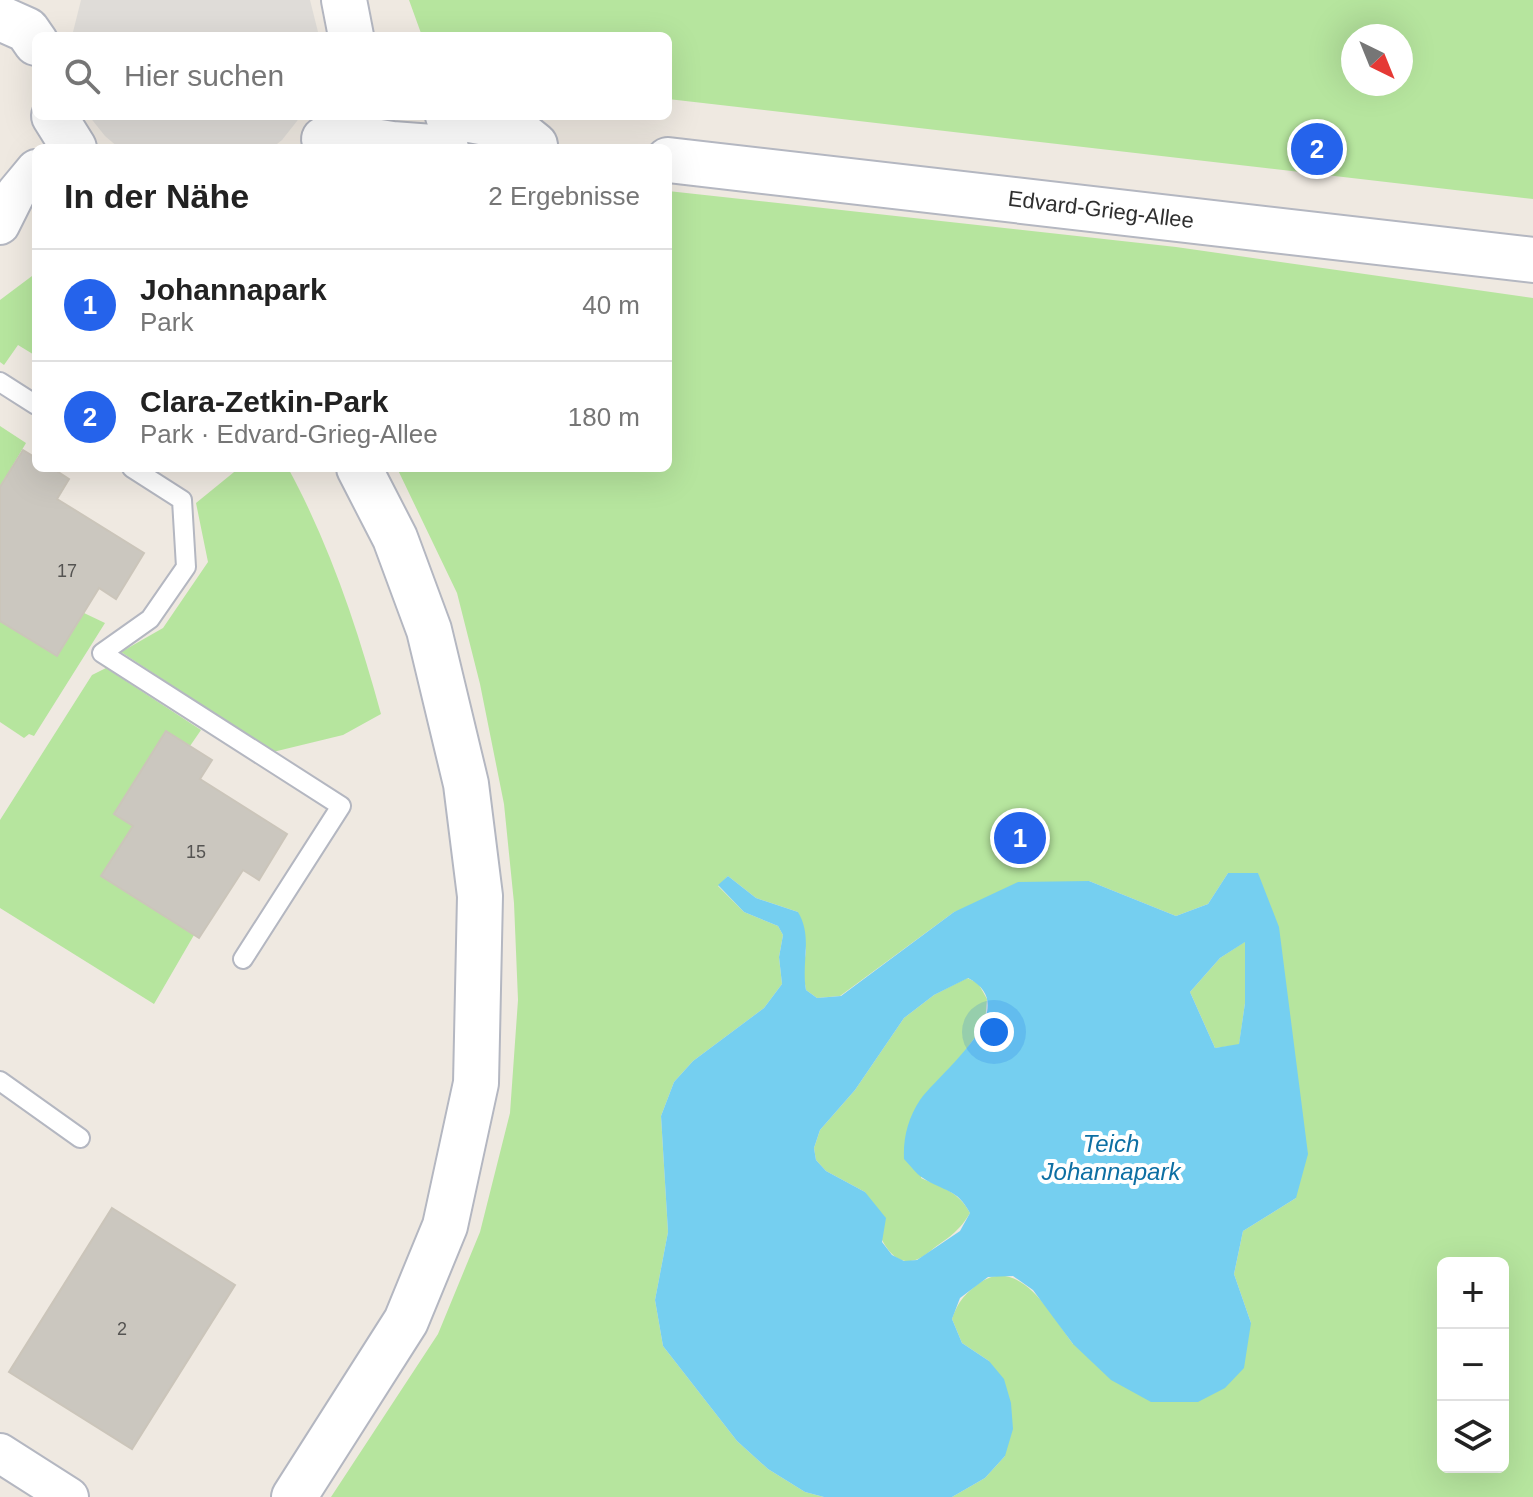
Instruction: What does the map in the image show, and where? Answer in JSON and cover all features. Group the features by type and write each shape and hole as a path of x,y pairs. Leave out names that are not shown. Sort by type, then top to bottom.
{"main road":[{"path":"41,32 48,0"},
{"path":"344,0 350,32"},
{"path":"0,18 27,30 32,37"},
{"path":"470,120 514,128 536,144"},
{"path":"326,134 380,144"},
{"name":"Edvard-Grieg-Allee","path":"672,160 1533,260"},
{"path":"294,1497 406,1321 445,1226 476,1083 480,896 466,784 429,630 395,538 361,472"}],"street":[{"path":"0,227 16,193 32,174"},
{"path":"0,227 32,219"},
{"path":"0,1453 69,1497"}],"lane":[{"path":"0,382 32,402"},
{"path":"138,472 182,500 186,567 150,619 102,653 341,806 243,959"},
{"path":"0,1081 80,1138"}],"green space":[{"path":"409,0 1533,0 1533,199 672,99 672,32 421,32"},
{"path":"672,191 1176,247 1533,298 1533,1497 952,1497 985,1478 1005,1456 989,1361 962,1343 952,1319 962,1299 978,1284 993,1277 1007,1276 1021,1282 1045,1305 1073,1344 1251,1323 1234,1274 1243,1231 1296,1198 1258,873 1228,873 1208,904 1176,916 1089,881 954,912 840,996 817,998 806,990 803,972 806,951 798,912 756,898 728,876 718,886 744,912 778,926 783,935 779,957 782,984 764,1008 693,1061 674,1082 661,1116 668,1232 655,1300 663,1346 737,1441 768,1469 805,1492 824,1497 331,1497 438,1334 480,1232 510,1113 518,1000 514,903 504,804 480,684 457,593 399,472 672,472"},
{"path":"32,276 32,354 18,345 4,365 0,362 0,300"},
{"path":"0,426 26,443 0,487"},
{"path":"234,472 290,472 330,558 353,620 381,714 343,735 273,752 121,652 163,628 208,562 196,503"},
{"path":"84,613 105,623 34,736 29,734 24,738 0,722 0,621 57,656"},
{"path":"106,668 201,730 190,746 166,731 114,814 133,826 101,876 194,935 154,1004 0,908 0,820 92,675"},
{"path":"1246,941 1245,1003 1239,1045 1215,1048 1190,992 1220,958"},
{"path":"967,978 978,983 987,999 985,1023 968,1047 921,1178 955,1195 970,1213 945,1240 920,1258 906,1261 896,1258 888,1250 876,1227 865,1192 826,1171 816,1160 814,1148 820,1130 855,1090 904,1018 934,995"}],"shaded area":[{"path":"81,0 310,0 318,32 73,32"},
{"path":"92,120 298,120 277,144 114,144"}],"water":[{"name":"Teich Johannapark","path":"1228,873 1258,873 1279,927 1308,1154 1296,1198 1243,1231 1234,1274 1251,1323 1244,1368 1225,1388 1198,1402 1151,1402 1111,1380 1073,1344 1033,1290 1013,1276 988,1277 960,1298 952,1319 962,1343 989,1361 1004,1379 1011,1403 1013,1429 1005,1456 985,1478 952,1497 824,1497 805,1492 768,1469 737,1441 663,1346 655,1300 668,1232 661,1116 674,1082 693,1061 764,1008 782,984 779,957 783,935 778,926 744,912 718,885 728,876 756,898 798,912 806,940 806,990 817,998 841,996 954,912 1018,882 1089,881 1176,916 1208,904","holes":["1245,942 1245,1003 1239,1044 1215,1048 1190,992 1220,958","968,978 983,991 988,1006 984,1022 973,1040 920,1100 909,1121 904,1159 918,1174 960,1199 970,1213 960,1231 917,1260 904,1261 892,1255 882,1242 886,1218 865,1192 826,1171 816,1160 814,1148 820,1130 855,1090 904,1018 934,995"]}],"building":[{"path":"23,450 32,456 32,472 58,472 69,479 57,499 144,553 116,599 99,588 57,656 0,621 0,487"},
{"path":"166,731 212,760 200,779 287,834 259,880 243,870 199,938 101,876 133,826 114,814"},
{"path":"112,1208 235,1285 132,1449 9,1372"}],"place":[{"name":"Clara-Zetkin-Park","path":"1317,149"},
{"name":"Johannapark","path":"1020,838"}]}
